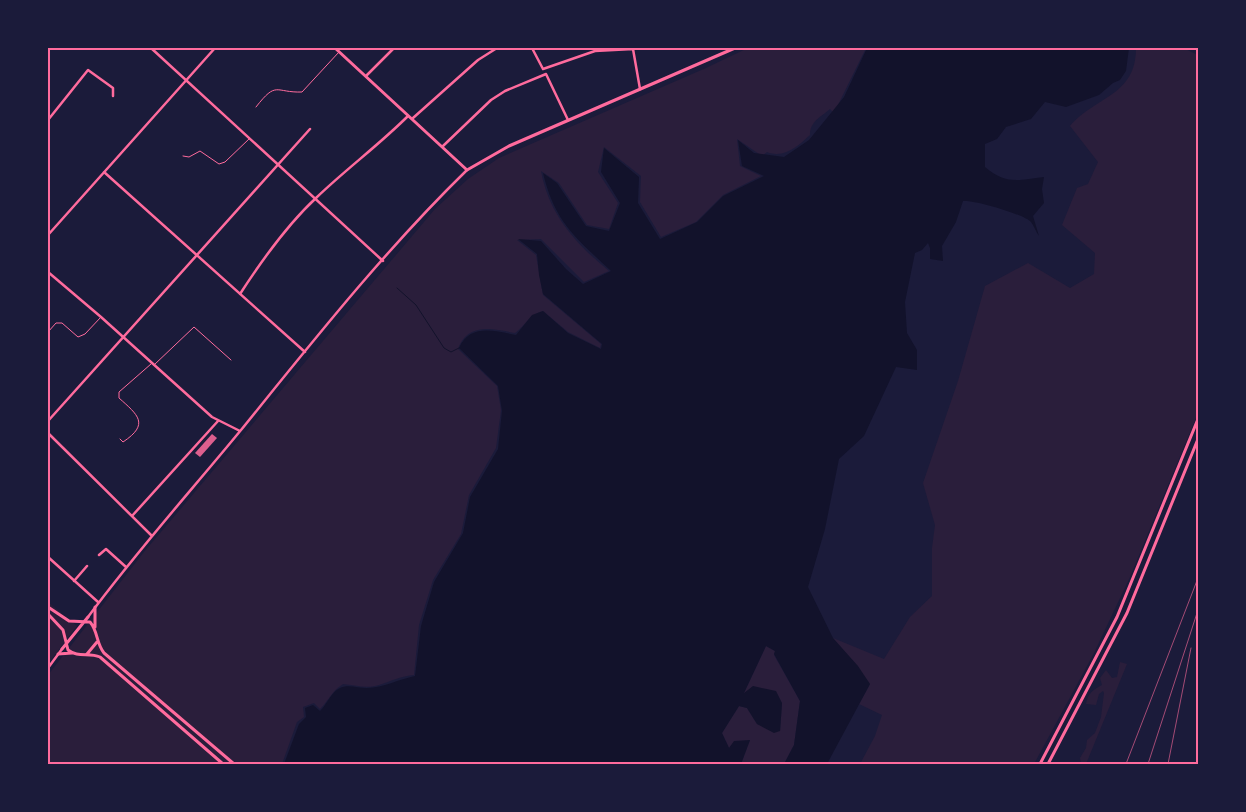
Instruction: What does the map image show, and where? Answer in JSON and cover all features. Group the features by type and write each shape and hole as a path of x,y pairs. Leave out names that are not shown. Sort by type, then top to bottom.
{"street":[{"path":"150,48 382,260"},
{"path":"48,235 215,48"},
{"path":"335,48 413,118 467,170"},
{"path":"366,76 394,48"},
{"path":"413,118 478,60 497,48"},
{"path":"532,48 568,120"},
{"path":"543,69 595,51 633,48 640,89"},
{"path":"48,668 151,535 382,260 436,199 467,170 509,146 735,48"},
{"path":"48,120 88,70 113,88 113,96"},
{"path":"443,146 491,100 505,91 546,74"},
{"path":"240,294 261,262 316,198 381,144 409,115"},
{"path":"48,421 310,129"},
{"path":"104,172 306,352"},
{"path":"48,272 101,316 152,365 218,421 240,431"},
{"path":"1040,764 1117,617 1198,419"},
{"path":"132,516 218,421"},
{"path":"48,433 151,535"},
{"path":"1048,764 1128,613 1198,439"},
{"path":"99,555 106,549 126,567"},
{"path":"48,557 98,602"},
{"path":"74,581 87,566"},
{"path":"48,607 62,618 90,622 95,628"},
{"path":"94,608 97,641 104,652 234,764"},
{"path":"48,614 63,630 72,653"},
{"path":"86,655 97,641"},
{"path":"58,654 72,653 100,657 223,764"}],"lane":[{"path":"256,107 268,92 278,89 302,92 340,52"},
{"path":"182,156 189,157 200,151 219,164 225,162 250,138"},
{"path":"48,332 56,323 62,323 78,337 85,334 101,316"},
{"path":"120,439 124,442 133,436 138,430 140,423 134,411 119,398 119,392 194,327 231,360"}],"shaded area":[{"path":"748,48 866,48 834,113 830,109 817,120 810,130 810,135 796,147 785,153 773,154 767,152 762,156 737,139 740,166 761,176 723,195 696,222 661,237 640,202 641,176 604,147 598,172 618,203 609,229 587,225 559,183 541,171 550,201 557,215 575,239 609,271 584,282 541,239 517,240 536,255 543,295 601,344 600,348 568,332 543,311 531,318 515,333 482,329 475,331 462,340 458,349 497,386 501,410 496,448 469,495 461,534 433,580 419,625 414,675 374,686 365,687 343,684 320,709 314,703 303,707 304,717 297,722 282,764 48,764 48,675 144,552 435,209 468,179 499,158"},
{"path":"867,48 1129,48 1126,71 1120,80 1113,83 1099,95 1066,107 1045,102 1031,119 1006,127 997,139 985,144 985,167 999,177 1013,180 1044,177 1042,189 1044,203 1033,216 1039,236 1031,222 1019,215 988,205 963,201 956,222 942,246 943,261 930,259 928,243 922,250 915,253 905,302 907,333 917,350 917,370 896,367 864,436 839,459 825,529 808,587 833,638 858,666 870,684 827,764 784,764 794,745 800,701 774,654 775,651 766,646 744,693 753,686 776,691 782,703 780,731 774,733 757,724 747,708 739,706 722,733 729,748 734,741 750,740 741,764 284,764 299,724 306,717 305,708 313,705 320,711 334,692 343,687 373,688 415,676 421,626 434,582 463,533 470,497 498,449 502,411 498,386 459,348 464,340 476,332 484,331 516,335 532,315 543,311 568,333 601,349 602,344 543,294 537,254 518,239 541,241 566,269 583,284 611,271 568,228 554,205 543,173 557,183 586,226 609,231 620,203 601,172 604,148 639,177 638,203 660,239 697,222 723,196 764,176 742,166 738,140 754,153 784,157 809,140 844,97"},
{"path":"1136,48 1183,48 1198,55 1198,413 1130,577 1094,653 1034,764 860,764 875,736 882,715 859,704 870,684 833,638 884,659 910,617 932,596 932,548 935,525 923,483 958,381 985,286 1028,263 1070,288 1094,274 1095,253 1062,225 1077,188 1088,184 1098,162 1070,126 1080,116 1122,86 1134,64"},
{"path":"48,602 77,626 48,664"},
{"path":"766,646 775,651 774,655 800,701 794,745 784,764 741,764 750,740 729,748 722,733 739,706 747,708 757,724 780,731 782,703 743,695"},
{"path":"1120,662 1127,664 1086,764 1081,764 1080,758 1086,748 1087,740 1095,733 1101,717 1104,693 1103,691 1099,694 1096,705 1086,704 1088,697 1102,685 1100,678 1106,670 1112,678 1117,677"}],"building":[{"path":"212,434 217,438 200,457 195,453"}],"waterway":[{"path":"397,288 416,305 444,348 451,352 459,348"}],"railway":[{"path":"1126,764 1198,578"},
{"path":"1148,764 1198,610"},
{"path":"1168,764 1191,648"}]}
